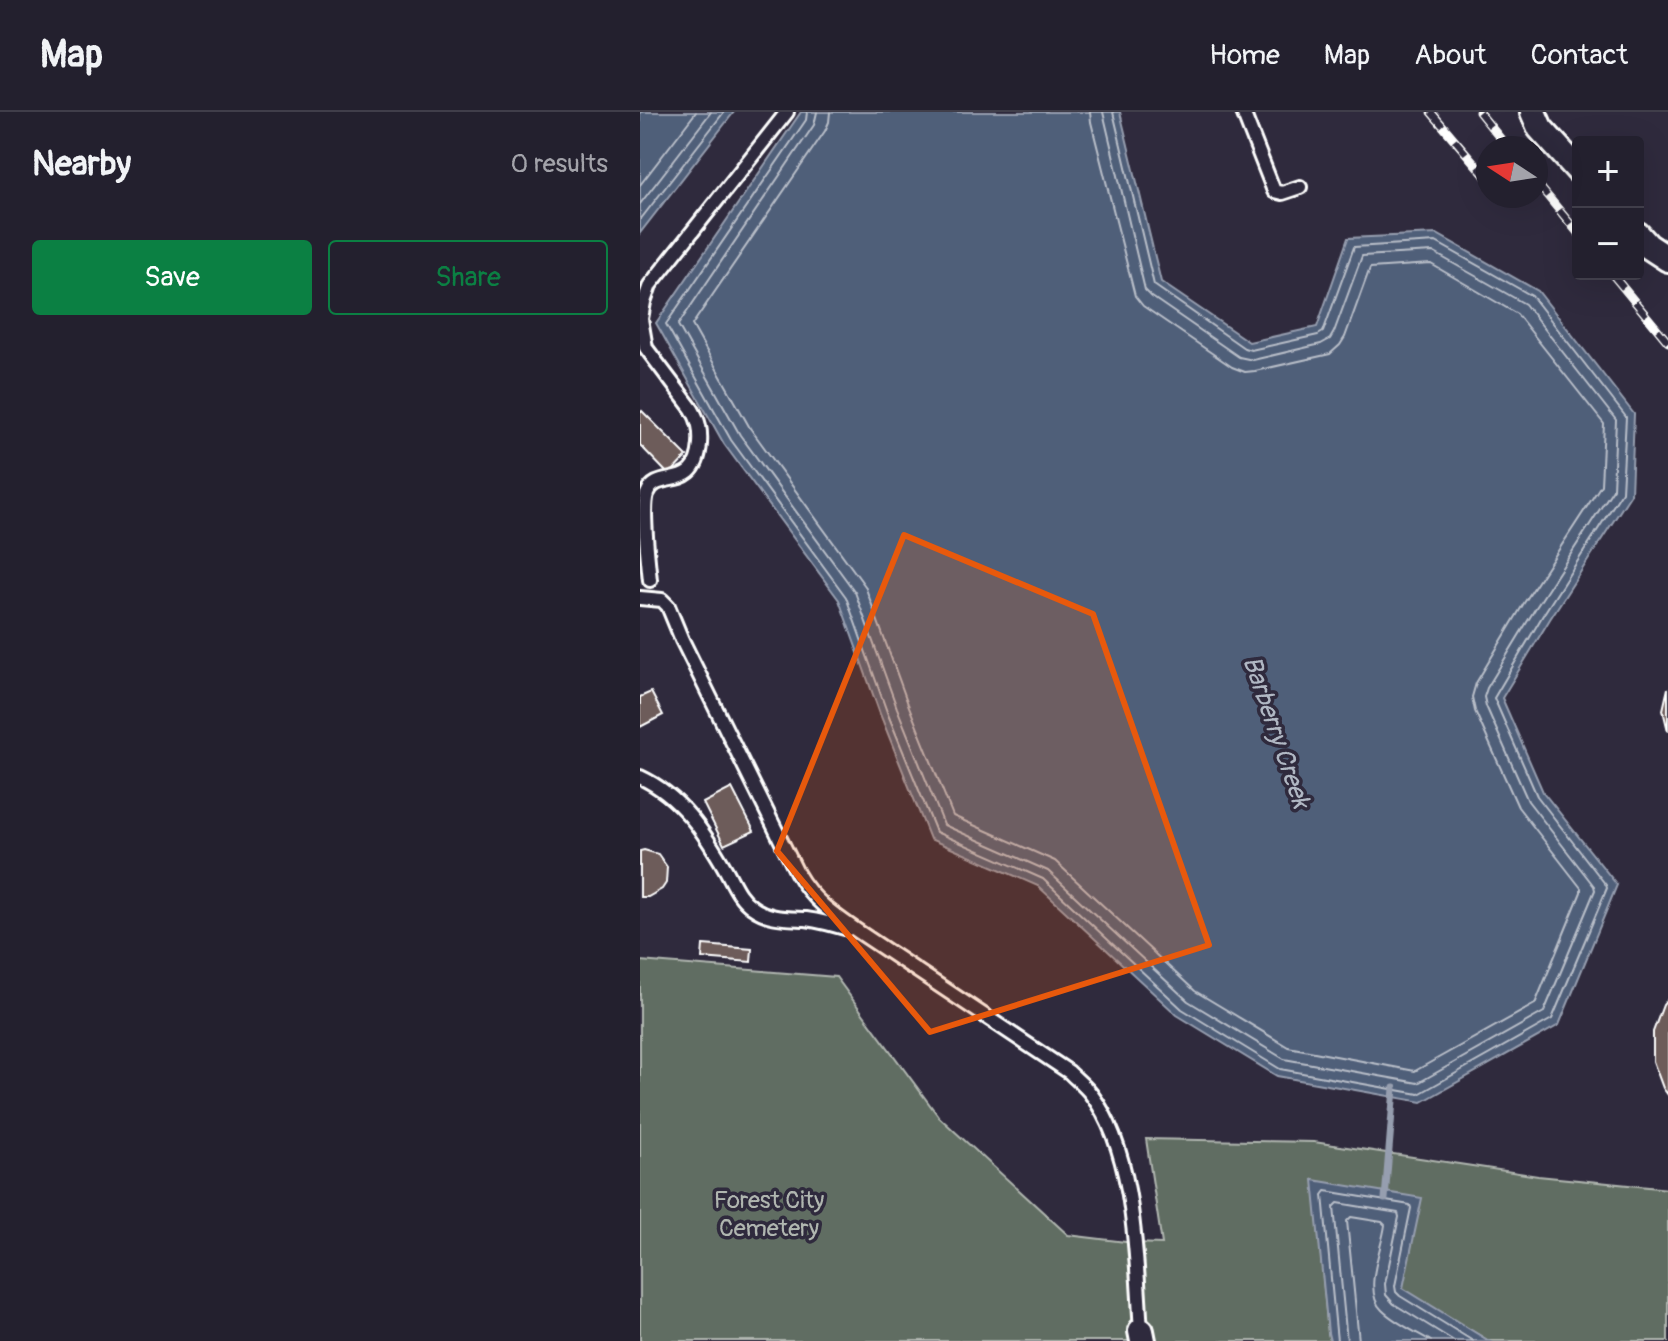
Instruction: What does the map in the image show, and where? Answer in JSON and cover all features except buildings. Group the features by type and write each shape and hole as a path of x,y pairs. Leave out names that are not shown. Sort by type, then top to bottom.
{"street":[{"path":"1533,112 1540,128 1572,163"},
{"path":"1644,242 1668,259"}],"lane":[{"path":"650,580 645,505 648,492 654,483 676,479 694,466 701,433 692,409 646,348 641,319 644,302 650,285 787,112"},
{"path":"1243,112 1274,191 1282,193 1300,187"},
{"path":"640,565 668,606 805,888 825,909 1069,1072 1091,1094 1108,1124 1126,1184 1142,1336"},
{"path":"640,598 662,600"},
{"path":"640,777 655,783 687,810 737,892 753,908 782,919 806,919 859,932"}],"highlighted area":[{"path":"904,535 1093,614 1209,945 930,1032 777,851"}],"green space":[{"name":"Forest City Cemetery","path":"640,961 836,977 939,1117 1068,1235 1162,1244 1146,1139 1314,1142 1538,1176 1668,1189 1668,1341 1489,1341 1402,1289 1314,1181 1330,1341 640,1341"}],"water":[{"path":"640,112 734,112 640,233"},
{"path":"801,112 1120,112 1161,282 1249,342 1317,327 1348,238 1437,234 1538,291 1634,414 1631,494 1502,698 1543,792 1617,885 1559,1025 1422,1102 1277,1076 1177,1015 1038,886 930,839 839,600 724,444 656,323"},
{"path":"1313,1180 1422,1198 1403,1288 1489,1341 1330,1341"}],"waterway":[{"name":"Barberry Creek","path":"1385,1199 1394,1088"}],"railway":[{"path":"1431,112 1476,165"},
{"path":"1479,112 1498,136"},
{"path":"1548,197 1572,226"},
{"path":"1617,280 1668,342"}]}
